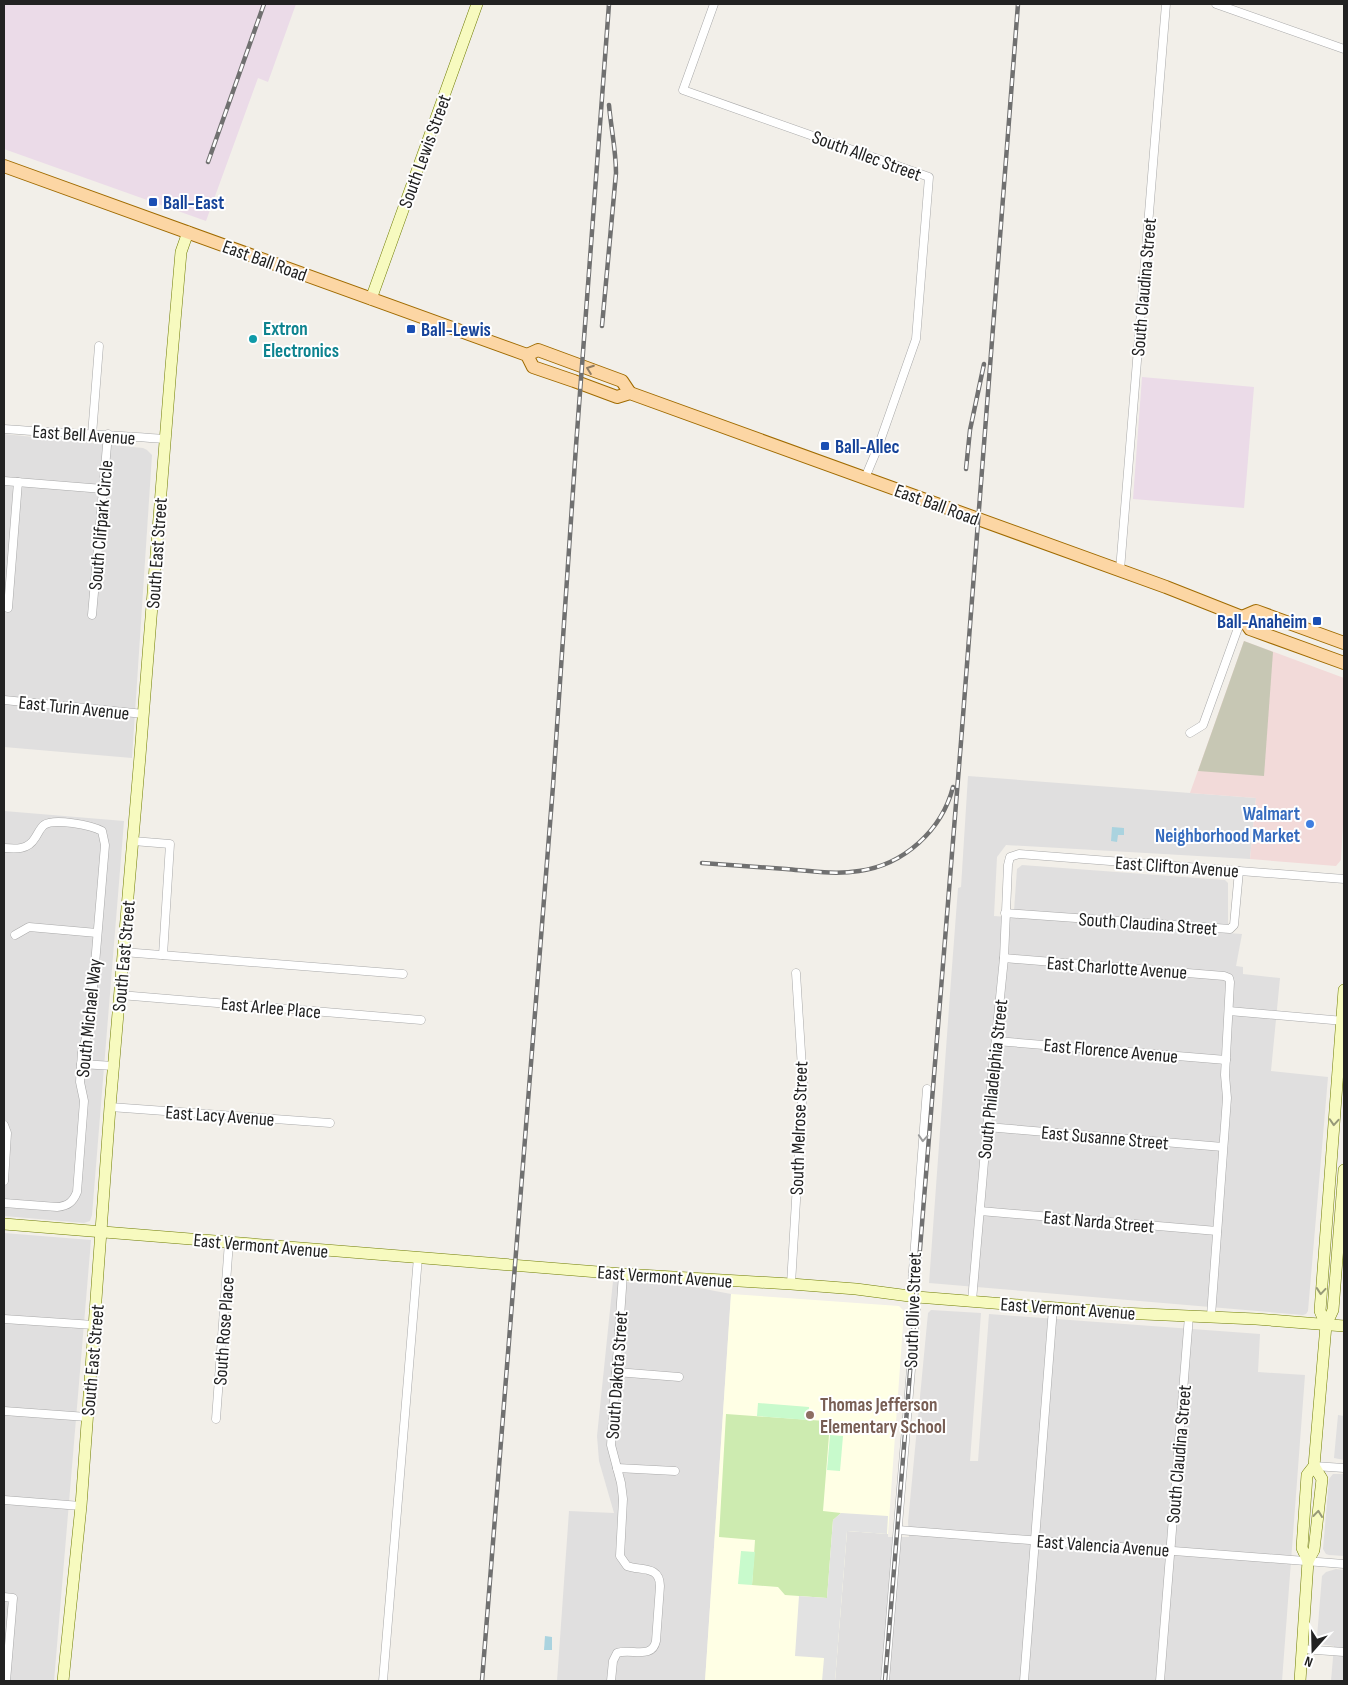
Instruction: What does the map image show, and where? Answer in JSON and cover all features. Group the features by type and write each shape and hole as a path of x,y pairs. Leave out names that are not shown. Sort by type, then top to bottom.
{"main road":[{"name":"East Ball Road","path":"4,166 526,355 533,367 617,397 630,393 1120,570 1242,617 1250,629 1344,663"},
{"name":"East Ball Road","path":"1242,617 1256,611 1344,643"}],"street":[{"name":"South Lewis Street","path":"372,299 477,4"},
{"name":"South Allec Street","path":"714,4 683,90 929,177 916,339 878,447 865,478"},
{"name":"South Claudina Street","path":"1120,570 1166,4"},
{"path":"1216,4 1344,49"},
{"name":"South East Street","path":"64,1681 81,1506 110,1107 181,252 188,232"},
{"name":"South Clifpark Circle","path":"92,435 99,346"},
{"name":"East Bell Avenue","path":"4,429 92,435 108,434 165,440"},
{"name":"South Clifpark Circle","path":"92,615 108,434"},
{"path":"4,481 103,489"},
{"path":"8,608 18,482"},
{"path":"1190,733 1203,725 1242,617"},
{"name":"East Turin Avenue","path":"4,700 144,714"},
{"name":"South Michael Way","path":"4,848 28,851 41,828 46,824 54,823 88,825 102,831 105,845 90,1024 84,1042 81,1064 80,1082 84,1101 77,1192 70,1203 64,1206 4,1203"},
{"path":"133,841 170,844 163,956"},
{"name":"East Clifton Avenue","path":"1010,857 1019,854 1344,879"},
{"name":"South Philadelphia Street","path":"972,1301 986,1127 1004,958 1005,912 1010,857"},
{"name":"South Claudina Street","path":"1005,912 1230,929 1234,925 1239,870"},
{"path":"15,935 29,927 98,933"},
{"path":"124,952 403,974"},
{"name":"East Charlotte Avenue","path":"1004,958 1224,976 1229,978 1230,982 1229,1011"},
{"name":"South Melrose Street","path":"791,1284 802,1084 796,973"},
{"path":"1326,1325 1320,1311 1344,990"},
{"name":"East Arlee Place","path":"120,995 421,1020"},
{"path":"1211,1316 1226,1098 1229,1011 1343,1020"},
{"name":"East Florence Avenue","path":"996,1041 1226,1060"},
{"path":"81,1064 114,1066"},
{"name":"South Olive Street","path":"885,1681 917,1297 912,1284 927,1089"},
{"name":"East Lacy Avenue","path":"110,1107 330,1123"},
{"path":"4,1125 8,1133 4,1181"},
{"name":"East Susanne Street","path":"986,1127 1223,1147"},
{"path":"1300,1681 1308,1561 1314,1550 1322,1479 1314,1466 1326,1325 1333,1310 1344,1170"},
{"name":"East Narda Street","path":"980,1211 1217,1231"},
{"name":"East Vermont Avenue","path":"4,1224 624,1274 856,1289 917,1297 1053,1308 1121,1313 1211,1316 1344,1326"},
{"name":"South Rose Place","path":"216,1420 229,1242"},
{"path":"383,1681 418,1257"},
{"name":"South Dakota Street","path":"611,1681 613,1660 617,1653 623,1651 647,1652 655,1644 660,1581 658,1575 652,1571 630,1567 621,1560 620,1556 623,1499 611,1444 624,1274"},
{"path":"1024,1681 1053,1308"},
{"name":"South Claudina Street","path":"1160,1681 1189,1316"},
{"path":"4,1319 94,1325"},
{"path":"616,1372 680,1377"},
{"path":"4,1411 87,1417"},
{"path":"1314,1466 1344,1468"},
{"path":"617,1468 675,1471"},
{"path":"4,1500 81,1506"},
{"name":"East Valencia Avenue","path":"898,1530 1344,1564"},
{"path":"4,1597 13,1598 6,1681"},
{"path":"1302,1649 1344,1652"}],"shaded area":[{"path":"4,4 296,4 268,82 258,78 206,221 4,149"},
{"path":"1142,377 1254,387 1244,508 1133,499"},
{"path":"4,434 143,448 152,455 132,758 4,747"},
{"path":"1244,641 1344,678 1344,806 1341,860 1336,866 1250,859 1256,798 1190,793"},
{"path":"1244,641 1273,652 1264,776 1198,771"},
{"path":"968,776 1256,798 1250,859 1006,845 997,857 994,916 1242,934 1236,966 1243,967 1243,974 1280,978 1271,1071 1328,1077 1308,1311 1306,1314 929,1283 958,888 961,887"},
{"path":"4,811 124,821 92,1215 90,1221 84,1223 4,1216"},
{"path":"1022,865 1225,880 1228,883 1228,926 1014,911 1017,869"},
{"path":"4,1233 91,1240 54,1681 4,1681"},
{"path":"613,1281 694,1287 731,1294 705,1681 557,1681 569,1511 614,1513 599,1461 597,1436"},
{"name":"Thomas Jefferson Elementary School","path":"731,1294 899,1306 904,1311 888,1534 847,1531 835,1681 705,1681"},
{"path":"931,1310 981,1313 970,1461 978,1461 989,1314 1260,1334 1258,1372 1305,1375 1282,1681 835,1681 847,1531 888,1534 888,1537 909,1537 908,1522 928,1313"},
{"path":"1338,1415 1344,1416 1344,1460 1334,1458"},
{"path":"1333,1474 1344,1474 1344,1556 1326,1554 1323,1549 1329,1479"},
{"path":"841,1513 888,1516 887,1534 847,1531 835,1681 822,1681 824,1658 795,1656 799,1596 827,1598 833,1520"},
{"path":"1336,1569 1344,1570 1344,1681 1331,1681 1334,1646 1320,1644 1317,1637 1322,1576 1326,1572"}],"green space":[{"path":"758,1403 809,1407 808,1420 757,1416"},
{"path":"726,1414 825,1421 824,1434 829,1435 823,1511 841,1513 833,1520 827,1598 785,1595 778,1587 752,1585 755,1540 719,1537"},
{"path":"830,1435 843,1436 840,1471 827,1470"},
{"path":"741,1551 755,1552 752,1585 738,1584"}],"water":[{"path":"1112,827 1124,828 1124,835 1118,835 1117,842 1111,841"},
{"path":"545,1636 552,1637 552,1650 544,1650"}],"railway":[{"path":"208,162 264,4"},
{"path":"482,1681 553,786 609,4"},
{"path":"885,1681 961,742 1018,4"},
{"path":"602,326 616,173 609,105"},
{"path":"966,469 970,430 984,364"},
{"path":"702,863 832,873 859,871 876,867 906,853 919,843 940,817 948,803 953,787"}],"place":[{"name":"Ball-East","path":"153,202"},
{"name":"Ball-Lewis","path":"411,329"},
{"name":"Extron Electronics","path":"253,339"},
{"name":"Ball-Allec","path":"825,446"},
{"name":"Ball-Anaheim","path":"1317,621"},
{"name":"Walmart Neighborhood Market","path":"1310,824"},
{"name":"Thomas Jefferson Elementary School","path":"810,1415"}]}
